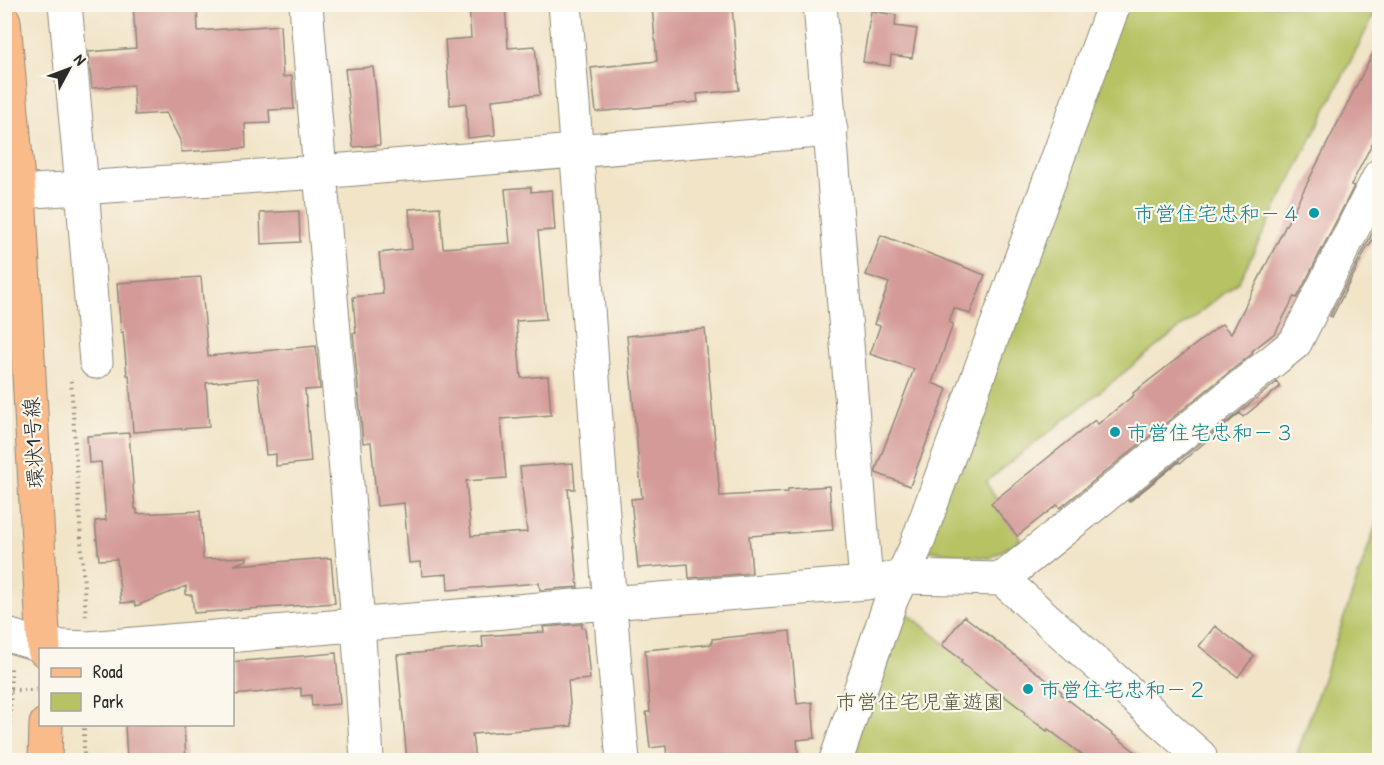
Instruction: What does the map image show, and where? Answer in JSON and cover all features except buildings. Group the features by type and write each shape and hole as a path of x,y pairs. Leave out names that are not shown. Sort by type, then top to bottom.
{"main road":[{"name":"環状1号線","path":"4,21 12,193 44,648"},
{"path":"45,760 46,726"}],"street":[{"path":"65,4 96,362"},
{"path":"306,4 358,625 367,760"},
{"path":"565,4 608,603 623,760"},
{"path":"820,4 866,583"},
{"path":"836,760 891,600 915,549 1114,4"},
{"path":"12,193 319,172 831,130"},
{"path":"8,636 44,648 88,648 866,583 903,577 1002,579 1295,343 1380,175"},
{"path":"1002,579 1200,756 1198,760"}],"path":[{"path":"8,636 11,690 9,760"},
{"path":"11,690 39,690"},
{"path":"84,726 84,760"}],"green space":[{"path":"1114,5 1379,5 1239,281 986,482 1021,540 990,558 915,549"},
{"path":"1379,516 1379,760 1295,760"},
{"name":"市営住宅児童遊園","path":"891,600 1089,760 836,760"}],"place":[{"name":"市営住宅忠和－４","path":"1314,213"},
{"name":"市営住宅忠和－３","path":"1115,432"},
{"name":"市営住宅忠和－２","path":"1028,689"}]}
